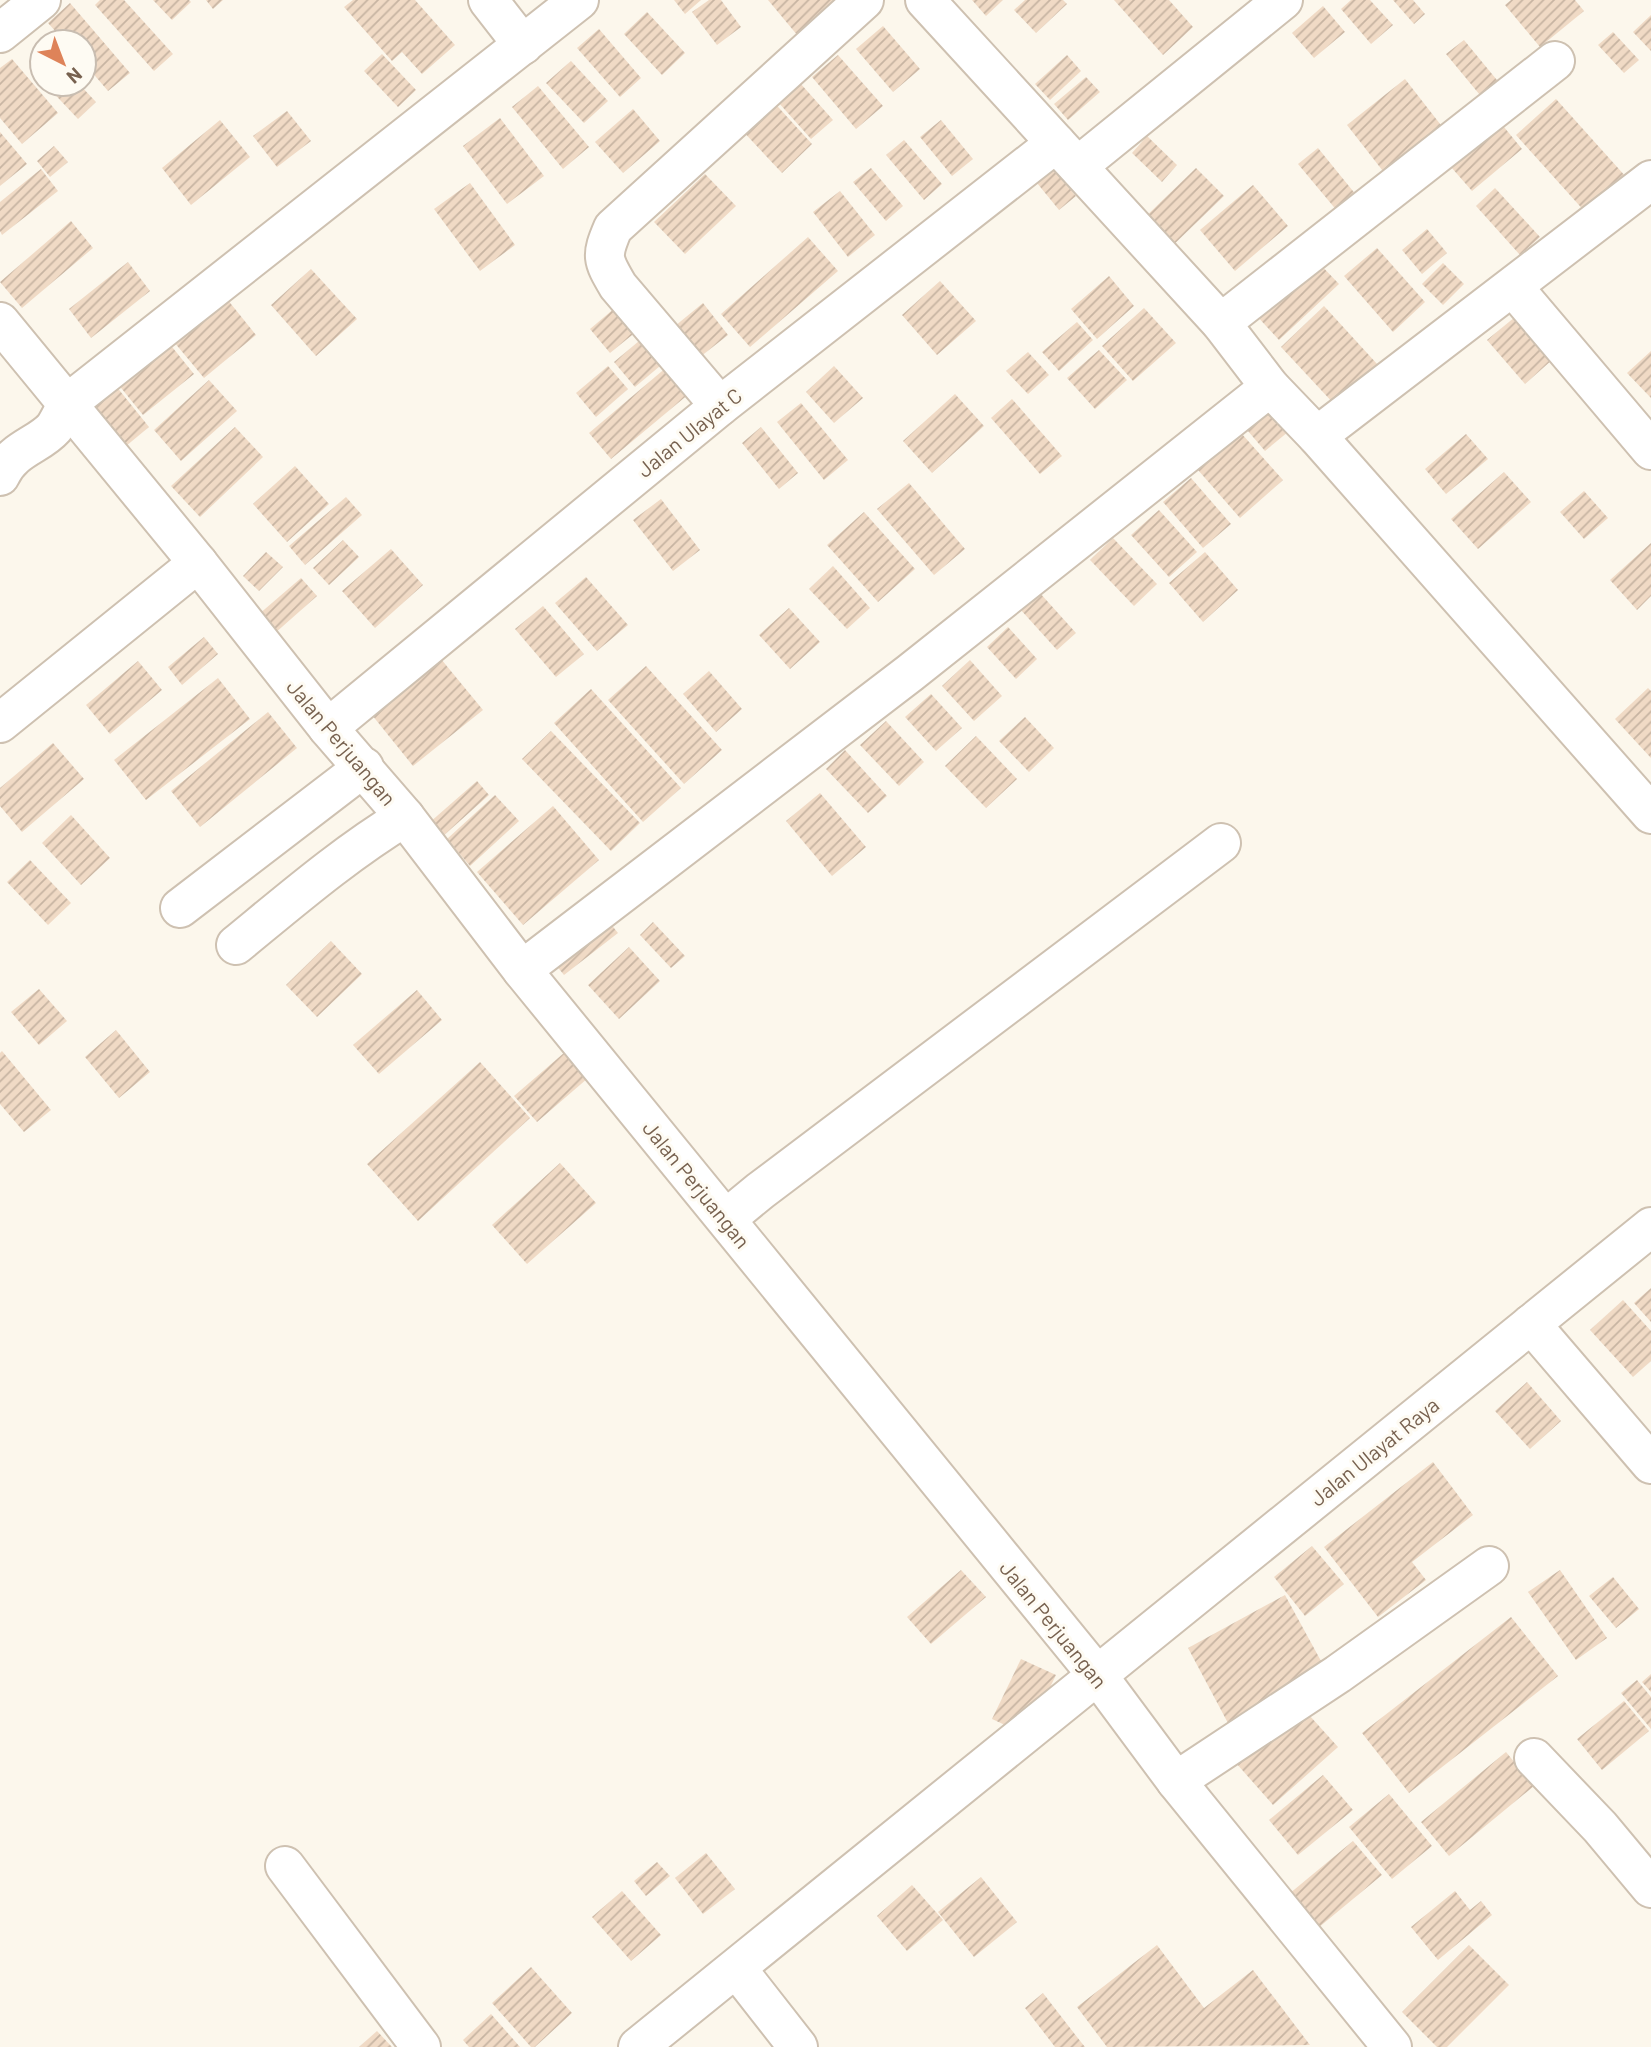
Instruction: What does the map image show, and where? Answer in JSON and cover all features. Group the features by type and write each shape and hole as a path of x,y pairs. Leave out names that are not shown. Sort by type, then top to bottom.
{"street":[{"path":"0,33 41,0"},
{"path":"488,0 523,45"},
{"path":"0,476 4,467 23,449 53,429 68,403 579,0"},
{"path":"720,406 618,286 608,270 603,250 613,228 864,0"},
{"path":"925,0 1221,323 1270,387 1317,436 1651,814"},
{"name":"Jalan Ulayat C","path":"328,728 720,406 1283,0"},
{"path":"1221,323 1555,61"},
{"path":"1317,436 1651,180"},
{"path":"1513,287 1651,450"},
{"name":"Jalan Perjuangan","path":"2,329 68,403 328,728 405,817 523,970 1098,1676 1176,1781 1392,2047"},
{"path":"523,970 921,664 1270,387"},
{"path":"0,723 198,563"},
{"path":"180,908 364,767"},
{"path":"236,945 333,865 405,817"},
{"path":"726,1219 771,1182 1221,843"},
{"name":"Jalan Ulayat Raya","path":"638,2047 1651,1227"},
{"path":"1531,1324 1651,1464"},
{"path":"1176,1781 1338,1674 1489,1566"},
{"path":"1534,1758 1600,1826 1651,1888"},
{"path":"285,1866 422,2047"},
{"path":"737,1969 798,2047"}],"building":[{"path":"100,0 124,0 173,54 154,71 95,5"},
{"path":"153,0 189,0 191,2 172,20"},
{"path":"206,0 223,0 213,9"},
{"path":"353,0 415,0 455,45 422,74 402,52 392,61 344,7"},
{"path":"674,0 701,0 685,14"},
{"path":"709,0 721,0 741,27 717,45 692,12"},
{"path":"768,0 833,0 836,4 798,36"},
{"path":"972,0 1003,0 986,16"},
{"path":"1025,0 1063,0 1067,4 1036,33 1014,10"},
{"path":"1114,0 1169,0 1193,27 1163,55"},
{"path":"1351,0 1370,0 1393,25 1371,44 1341,9"},
{"path":"1393,0 1413,0 1425,14 1414,24"},
{"path":"1511,0 1575,0 1584,11 1540,47 1505,5"},
{"path":"70,3 91,28 52,28 48,23"},
{"path":"1323,6 1345,32 1314,58 1292,33"},
{"path":"647,12 685,53 662,75 624,34"},
{"path":"1651,15 1651,51 1633,32"},
{"path":"883,26 920,69 893,92 856,49"},
{"path":"599,29 641,78 620,97 577,48"},
{"path":"1613,32 1639,60 1624,73 1598,45"},
{"path":"98,36 130,73 108,91 98,79"},
{"path":"1464,40 1506,91 1489,106 1446,54"},
{"path":"382,54 416,90 398,107 364,71"},
{"path":"838,55 883,106 856,129 812,77"},
{"path":"1067,55 1081,71 1050,100 1035,84"},
{"path":"12,59 28,78 28,98 45,98 58,113 22,144 0,118 0,68"},
{"path":"571,61 608,101 584,123 546,83"},
{"path":"792,74 833,120 811,139 770,93"},
{"path":"1086,77 1100,92 1068,120 1054,104"},
{"path":"1405,79 1444,129 1386,175 1347,125"},
{"path":"538,86 589,147 563,169 512,107"},
{"path":"769,97 812,144 782,173 738,126"},
{"path":"58,98 92,98 96,102 78,119"},
{"path":"1556,99 1627,178 1587,214 1516,135"},
{"path":"633,109 660,141 623,173 595,142"},
{"path":"287,111 311,141 277,167 253,136"},
{"path":"1495,116 1522,149 1472,191 1444,159"},
{"path":"500,118 544,176 507,204 463,146"},
{"path":"220,120 250,157 191,205 162,168"},
{"path":"941,120 973,159 952,176 920,137"},
{"path":"0,132 27,164 0,186"},
{"path":"1147,136 1177,165 1162,182 1132,153"},
{"path":"904,140 942,184 924,200 886,155"},
{"path":"54,146 68,162 50,177 37,161"},
{"path":"1318,148 1357,196 1338,212 1298,164"},
{"path":"871,168 903,206 886,221 853,182"},
{"path":"1196,168 1224,196 1166,252 1139,223"},
{"path":"41,169 58,191 2,235 0,202"},
{"path":"1053,169 1076,196 1059,210 1037,183"},
{"path":"705,174 736,206 685,254 654,222"},
{"path":"470,183 515,245 480,271 434,209"},
{"path":"1253,185 1288,226 1235,271 1200,230"},
{"path":"1495,188 1540,237 1520,255 1476,206"},
{"path":"840,191 875,235 848,257 813,212"},
{"path":"71,221 93,248 22,308 0,282"},
{"path":"1427,229 1447,253 1422,274 1402,250"},
{"path":"808,237 838,271 750,347 721,314"},
{"path":"1377,248 1425,302 1393,332 1344,276"},
{"path":"1315,259 1339,284 1279,340 1256,315"},
{"path":"128,262 150,291 91,338 69,309"},
{"path":"1443,263 1464,284 1443,305 1422,284"},
{"path":"311,269 357,319 316,356 271,305"},
{"path":"1109,276 1134,306 1097,339 1071,309"},
{"path":"940,281 976,321 937,355 902,315"},
{"path":"227,299 256,335 204,378 174,342"},
{"path":"703,303 728,335 700,357 675,326"},
{"path":"1324,306 1378,365 1335,405 1281,347"},
{"path":"616,307 637,331 610,353 590,329"},
{"path":"1144,308 1176,343 1133,381 1102,346"},
{"path":"1515,317 1552,360 1525,384 1487,340"},
{"path":"1077,322 1093,340 1059,371 1042,352"},
{"path":"645,336 666,361 635,387 614,362"},
{"path":"164,337 194,374 143,415 113,378"},
{"path":"1099,350 1127,380 1095,409 1067,378"},
{"path":"1651,351 1651,398 1627,373"},
{"path":"1028,352 1049,375 1028,394 1006,371"},
{"path":"608,366 628,389 596,417 576,393"},
{"path":"668,366 690,393 611,459 589,433"},
{"path":"834,366 863,398 834,423 806,392"},
{"path":"209,380 237,411 181,461 154,430"},
{"path":"116,386 149,427 120,451 86,411"},
{"path":"955,394 984,426 932,473 903,441"},
{"path":"1260,398 1288,432 1265,451 1236,417"},
{"path":"1012,399 1062,456 1040,474 991,418"},
{"path":"801,403 848,460 824,480 777,422"},
{"path":"1233,424 1283,480 1240,518 1191,462"},
{"path":"235,427 263,457 200,517 171,486"},
{"path":"761,427 798,473 779,489 742,443"},
{"path":"1466,434 1488,459 1446,494 1425,469"},
{"path":"295,466 329,504 287,542 253,504"},
{"path":"1504,472 1531,502 1478,549 1451,519"},
{"path":"1191,478 1231,524 1203,548 1163,502"},
{"path":"909,483 965,549 934,575 877,509"},
{"path":"1584,491 1608,518 1584,539 1560,512"},
{"path":"346,497 362,515 305,565 289,546"},
{"path":"661,499 700,550 673,571 633,520"},
{"path":"1159,510 1197,552 1169,577 1131,535"},
{"path":"864,512 915,569 878,602 827,545"},
{"path":"1113,538 1157,584 1134,606 1090,560"},
{"path":"343,540 359,557 329,585 313,568"},
{"path":"1651,543 1651,596 1637,610 1610,580"},
{"path":"391,549 423,585 375,628 342,591"},
{"path":"266,552 283,567 259,591 243,576"},
{"path":"1205,552 1238,590 1203,622 1169,583"},
{"path":"833,566 870,608 847,629 809,589"},
{"path":"586,577 628,625 597,651 555,603"},
{"path":"301,578 317,596 274,634 258,615"},
{"path":"1039,592 1076,633 1057,650 1020,609"},
{"path":"543,606 584,654 556,677 515,629"},
{"path":"789,608 820,642 790,669 759,635"},
{"path":"1008,627 1037,659 1016,679 987,647"},
{"path":"204,637 218,654 182,685 168,667"},
{"path":"441,659 483,710 413,766 372,715"},
{"path":"970,660 1002,696 974,721 942,686"},
{"path":"138,661 162,690 110,734 86,705"},
{"path":"646,666 722,750 684,784 608,700"},
{"path":"709,671 742,709 716,732 683,694"},
{"path":"218,678 250,719 146,800 114,760"},
{"path":"1648,688 1651,691 1651,758 1615,719"},
{"path":"591,689 681,788 643,822 554,723"},
{"path":"931,694 962,728 936,751 905,717"},
{"path":"268,712 297,748 200,827 171,791"},
{"path":"1025,717 1054,748 1029,772 999,741"},
{"path":"886,721 924,762 899,786 860,745"},
{"path":"551,731 640,823 611,851 522,759"},
{"path":"976,736 1017,779 986,808 945,766"},
{"path":"53,743 84,779 22,832 0,806 0,788"},
{"path":"845,750 887,796 868,813 826,769"},
{"path":"477,781 489,795 442,837 429,823"},
{"path":"820,793 866,847 832,876 786,821"},
{"path":"495,795 519,821 470,866 447,839"},
{"path":"553,806 599,860 523,925 477,872"},
{"path":"71,815 110,858 81,885 42,843"},
{"path":"30,860 71,903 48,925 7,882"},
{"path":"601,912 618,933 564,975 547,954"},
{"path":"653,922 685,956 671,968 640,935"},
{"path":"331,941 362,974 317,1017 286,985"},
{"path":"629,947 660,981 619,1019 588,985"},
{"path":"39,989 67,1021 39,1045 11,1012"},
{"path":"417,990 442,1020 379,1074 353,1045"},
{"path":"116,1030 150,1072 119,1098 85,1057"},
{"path":"572,1046 595,1072 537,1122 514,1096"},
{"path":"2,1051 51,1110 24,1132 0,1104"},
{"path":"480,1062 530,1118 418,1221 367,1164"},
{"path":"560,1163 596,1203 527,1264 492,1225"},
{"path":"1651,1288 1651,1322 1634,1303"},
{"path":"1623,1300 1651,1331 1651,1361 1633,1377 1590,1330"},
{"path":"1527,1382 1561,1421 1530,1449 1495,1411"},
{"path":"1433,1462 1473,1515 1412,1562 1426,1580 1378,1617 1324,1547"},
{"path":"1312,1546 1344,1584 1305,1616 1274,1577"},
{"path":"961,1570 986,1597 931,1644 907,1617"},
{"path":"1560,1570 1607,1638 1576,1660 1528,1592"},
{"path":"1613,1577 1639,1609 1616,1628 1589,1596"},
{"path":"1285,1595 1327,1672 1229,1725 1188,1648"},
{"path":"1511,1617 1558,1676 1409,1793 1362,1733"},
{"path":"1021,1659 1056,1675 1027,1735 992,1719"},
{"path":"1651,1674 1651,1692 1642,1682"},
{"path":"1637,1680 1651,1697 1651,1729 1621,1693"},
{"path":"1624,1701 1649,1731 1602,1770 1577,1739"},
{"path":"1300,1705 1338,1747 1273,1805 1236,1763"},
{"path":"1506,1752 1534,1786 1449,1856 1421,1822"},
{"path":"1323,1775 1353,1810 1298,1855 1269,1820"},
{"path":"1389,1794 1432,1846 1392,1879 1349,1827"},
{"path":"1353,1841 1382,1875 1318,1928 1289,1894"},
{"path":"706,1853 735,1889 703,1914 675,1878"},
{"path":"657,1862 670,1876 646,1896 634,1881"},
{"path":"981,1877 1017,1922 974,1957 938,1912"},
{"path":"912,1885 943,1920 907,1951 877,1916"},
{"path":"622,1891 661,1935 631,1961 592,1917"},
{"path":"1455,1891 1470,1910 1481,1901 1492,1915 1438,1960 1411,1927"},
{"path":"1157,1945 1204,2008 1253,1970 1310,2045 1107,2047 1077,2007"},
{"path":"1469,1945 1509,1985 1447,2047 1437,2047 1402,2012"},
{"path":"531,1967 572,2013 535,2047 531,2047 492,2003"},
{"path":"1043,1993 1085,2047 1055,2047 1025,2008"},
{"path":"491,2014 520,2047 469,2047 463,2040"},
{"path":"377,2031 392,2047 359,2047"}]}
